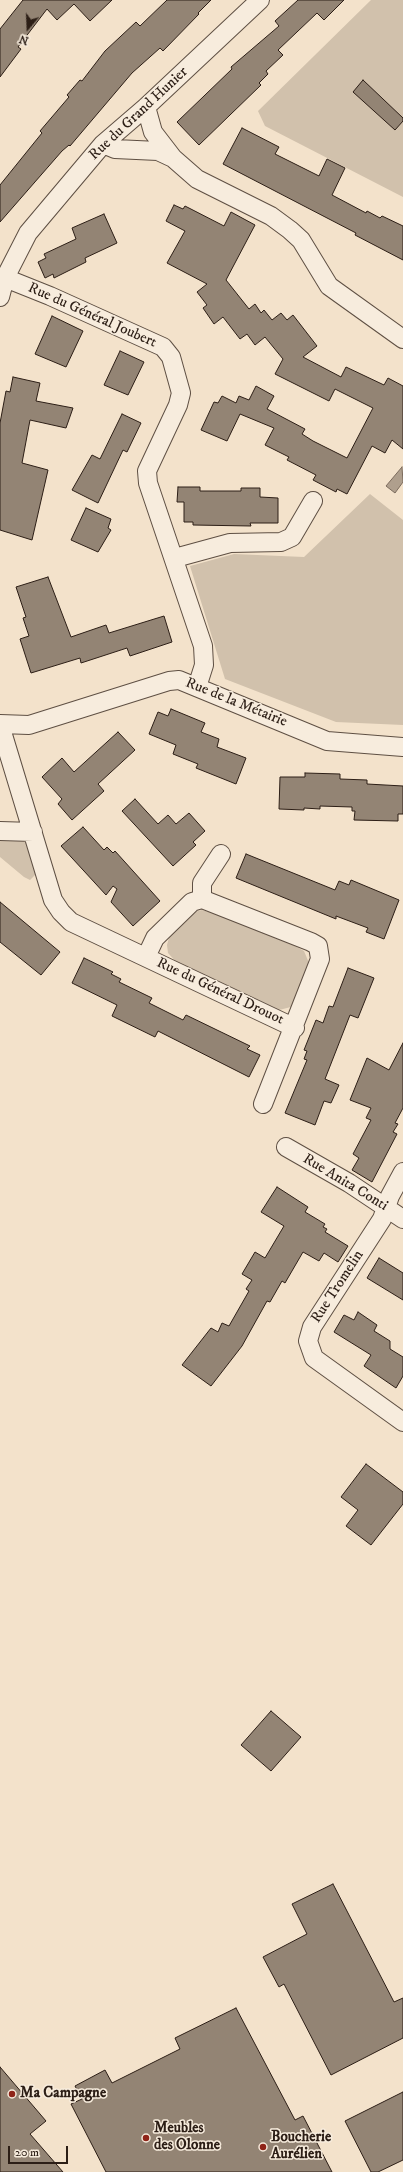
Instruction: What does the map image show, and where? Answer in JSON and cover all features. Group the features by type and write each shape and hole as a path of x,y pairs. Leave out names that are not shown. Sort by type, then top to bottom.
{"street":[{"name":"Rue du Grand Hunier","path":"5,278 28,233 103,144 146,107 260,0"},
{"path":"146,107 153,132 173,158 197,179 271,216 290,230 301,240 330,286 403,339"},
{"path":"103,144 115,149 158,152 173,158"},
{"path":"0,297 5,278"},
{"name":"Rue du Général Joubert","path":"5,278 50,296 163,347 171,357 181,393 178,406 147,471 148,483 175,558 203,646 204,664 197,687"},
{"path":"175,558 230,543 281,542 292,537 313,501"},
{"name":"Rue de la Métairie","path":"0,725 28,725 168,681 179,680 327,741 403,746"},
{"name":"Rue du Général Drouot","path":"0,725 54,900 61,912 71,922 294,1028"},
{"path":"0,831 33,832"},
{"path":"202,899 202,883 221,854"},
{"name":"Rue du Général Drouot","path":"146,957 155,938 192,902 202,899 318,946 320,959 263,1104"},
{"name":"Rue Anita Conti","path":"286,1147 349,1183 403,1219"},
{"name":"Rue Tromelin","path":"403,1172 382,1219 312,1327 308,1342 314,1358 403,1422"}],"shaded area":[{"path":"371,0 403,0 403,197 265,126 258,111"},
{"path":"402,467 403,482 395,493 386,486"},
{"path":"370,494 403,520 403,725 336,722 225,679 190,566 234,554 304,557"},
{"path":"0,838 22,840 26,843 35,871 35,875 30,880 24,877 0,857"},
{"path":"202,910 293,945 304,951 309,963 291,1007 275,1011 178,964 168,953 167,945 170,934 194,912"}],"building":[{"path":"23,0 112,0 90,21 74,4 57,20 47,9 18,47 21,49 0,77 0,29"},
{"path":"167,0 211,0 163,51 160,48 132,73 70,146 69,145 62,151 0,222 0,185 42,133 40,131 69,97 67,95 80,80 82,81 105,51 136,22 140,26"},
{"path":"298,0 344,0 324,20 317,13 278,50 283,55 266,71 268,74 259,83 261,85 199,145 177,122 232,69 231,67 279,26 275,21"},
{"path":"363,80 403,118 403,121 395,130 353,92"},
{"path":"242,128 279,147 275,154 319,176 327,159 345,168 332,195 366,213 367,211 380,218 382,216 403,226 403,260 355,235 356,233 223,164"},
{"path":"174,205 183,209 185,206 224,226 231,212 255,225 226,280 249,309 255,304 261,313 264,310 272,320 281,313 287,320 293,315 317,346 303,357 341,377 346,367 384,385 388,378 403,386 403,449 392,440 385,453 372,446 347,494 337,489 336,492 313,480 316,475 287,460 289,457 265,445 274,428 240,414 227,441 201,430 214,402 218,403 222,396 236,403 239,396 249,400 256,386 274,396 267,409 305,429 302,434 313,441 347,458 373,408 335,389 329,401 275,374 283,359 265,337 255,345 247,334 240,339 223,317 214,324 203,308 207,305 197,292 207,284 167,263 185,231 166,221"},
{"path":"104,214 117,243 85,258 86,262 54,278 53,274 45,278 38,262 46,258 44,254 76,239 72,228"},
{"path":"52,316 83,331 66,367 35,354"},
{"path":"120,351 144,362 128,395 104,385"},
{"path":"13,377 40,383 36,401 73,408 66,428 30,420 22,463 48,470 32,540 0,530 0,423 6,391 10,392"},
{"path":"122,414 141,423 127,452 123,450 98,503 72,490 92,455 100,459"},
{"path":"178,487 200,487 200,491 241,491 241,488 260,488 260,497 278,498 278,523 250,523 251,526 193,525 193,522 184,522 184,502 177,502"},
{"path":"86,508 111,519 108,528 111,530 98,552 71,540"},
{"path":"48,577 71,637 106,625 109,633 164,616 172,642 130,656 127,648 81,663 80,658 31,673 20,639 29,636 23,618 26,617 16,587"},
{"path":"171,709 205,723 201,732 219,739 217,747 246,758 236,784 196,768 198,764 173,754 176,745 149,734 158,712 168,716"},
{"path":"118,732 135,750 98,784 104,791 72,820 58,804 62,799 42,777 62,758 74,772"},
{"path":"305,773 340,774 340,779 367,780 367,784 403,786 403,814 398,814 398,821 354,820 355,811 352,811 352,807 320,806 320,809 279,809 280,777 305,777"},
{"path":"135,799 158,824 168,815 176,824 189,813 205,831 193,842 196,845 173,866 122,811"},
{"path":"83,827 104,850 107,847 113,853 115,851 160,901 133,926 111,902 117,889 113,886 106,895 61,846"},
{"path":"246,854 335,890 339,881 349,885 351,880 399,900 384,939 366,932 368,928 336,916 336,919 236,878"},
{"path":"0,902 60,952 41,975 0,942"},
{"path":"84,958 113,972 111,974 121,979 119,982 152,998 149,1003 183,1020 186,1015 250,1046 247,1049 260,1055 249,1077 158,1031 155,1037 112,1016 117,1005 72,983"},
{"path":"348,968 374,978 358,1018 350,1015 325,1079 339,1085 331,1103 324,1101 315,1125 285,1113 307,1060 304,1059 307,1051 304,1050 316,1020 323,1023 329,1006 333,1007"},
{"path":"403,1043 403,1108 395,1123 398,1124 393,1132 397,1134 372,1182 352,1170 359,1158 353,1154 371,1120 366,1118 371,1108 350,1100 367,1058 389,1070"},
{"path":"277,1187 308,1207 305,1212 325,1224 323,1227 327,1229 325,1232 348,1246 338,1262 324,1253 319,1261 303,1252 285,1283 282,1281 270,1302 267,1301 242,1346 211,1386 182,1365 211,1328 218,1332 222,1323 229,1326 249,1291 246,1289 252,1280 242,1274 255,1252 265,1258 284,1226 261,1212"},
{"path":"379,1258 403,1273 403,1300 367,1278"},
{"path":"358,1312 377,1325 374,1331 390,1341 390,1349 403,1357 403,1376 396,1388 364,1366 371,1355 334,1332 344,1315 354,1320"},
{"path":"366,1464 403,1492 403,1504 371,1545 346,1526 358,1510 341,1497"},
{"path":"271,1711 301,1737 271,1771 241,1745"},
{"path":"333,1884 394,2002 403,1998 403,2038 331,2075 284,1984 279,1987 263,1957 307,1934 292,1904"},
{"path":"236,2008 295,2120 303,2116 332,2172 106,2172 71,2104 82,2099 75,2086 105,2070 112,2083 180,2049 175,2038"},
{"name":"Ma Campagne","path":"0,2067 46,2121 30,2134 63,2172 0,2172"},
{"path":"403,2092 403,2160 378,2172 371,2172 345,2121"}],"place":[{"name":"Ma Campagne","path":"12,2094"},
{"name":"Meubles des Olonne","path":"146,2138"},
{"name":"Boucherie Aurélien","path":"263,2147"}]}
